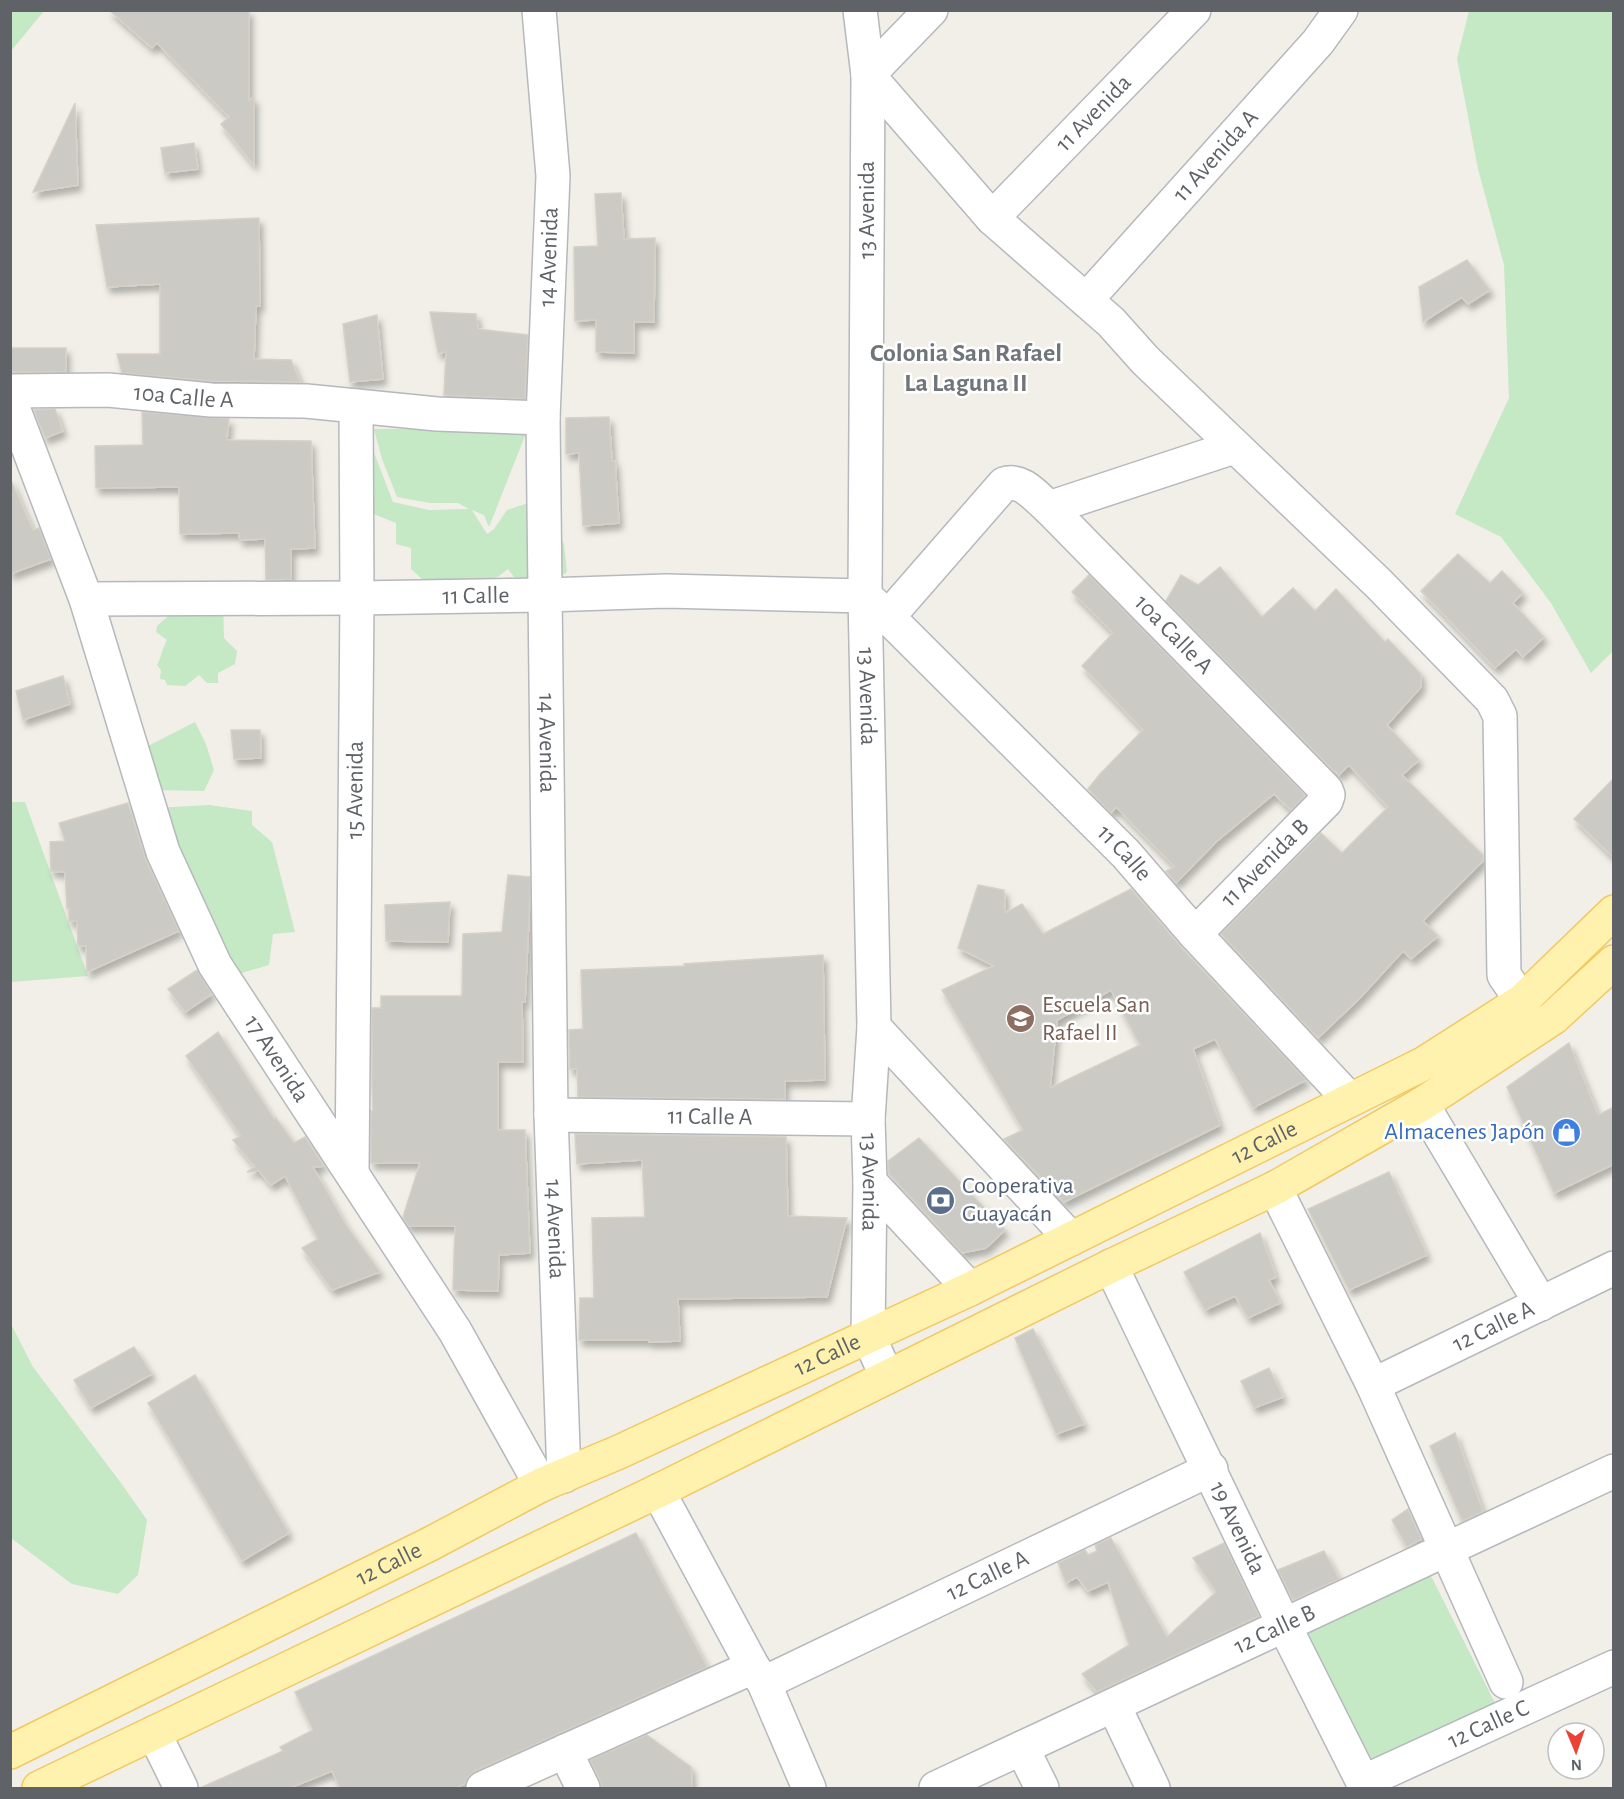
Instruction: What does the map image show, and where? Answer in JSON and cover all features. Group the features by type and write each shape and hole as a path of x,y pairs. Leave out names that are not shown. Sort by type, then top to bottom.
{"main road":[{"name":"12 Calle","path":"10,1752 411,1554 553,1480 970,1289 1425,1063 1522,1001 1614,912"},
{"name":"12 Calle","path":"39,1788 658,1491 1111,1266 1275,1188 1422,1104 1558,1014 1614,962"}],"street":[{"name":"14 Avenida","path":"539,10 553,176 543,418 553,1480"},
{"name":"13 Avenida","path":"860,10 868,75 876,607 874,1028 868,1119 870,1182 868,1335 888,1377"},
{"path":"931,10 868,75 992,218 1111,322 1145,360 1379,584 1492,700 1500,716 1504,975 1522,1001"},
{"name":"11 Avenida","path":"992,218 1194,10"},
{"name":"11 Avenida A","path":"1086,300 1318,42 1341,10"},
{"name":"10a Calle A","path":"10,391 108,390 211,400 306,401 437,414 543,418"},
{"name":"17 Avenida","path":"10,399 86,599 163,852 215,964 553,1480"},
{"name":"15 Avenida","path":"352,1172 357,598 356,406"},
{"path":"1049,508 1234,447"},
{"name":"10a Calle A","path":"876,607 1004,484 1019,483 1049,508 1326,790"},
{"name":"11 Calle","path":"86,599 546,596 666,591 876,607 1126,854 1195,934 1350,1100"},
{"name":"11 Avenida B","path":"1195,934 1326,801 1328,795 1326,790"},
{"path":"874,1028 1071,1239"},
{"path":"1422,1104 1541,1304"},
{"name":"11 Calle A","path":"551,1115 868,1119"},
{"path":"870,1182 970,1289"},
{"path":"1275,1188 1373,1385 1506,1682"},
{"name":"19 Avenida","path":"1111,1266 1284,1625 1364,1785"},
{"name":"12 Calle A","path":"1373,1385 1614,1268"},
{"name":"12 Calle A","path":"483,1788 565,1751 758,1675 1211,1470"},
{"name":"12 Calle B","path":"936,1788 1614,1470"},
{"path":"658,1491 758,1675 809,1788"},
{"name":"12 Calle C","path":"1364,1785 1614,1667"},
{"path":"1114,1706 1154,1788"},
{"path":"154,1733 181,1788"},
{"path":"1022,1748 1042,1788"},
{"path":"565,1751 583,1788"}],"green space":[{"path":"10,11 44,11 11,51"},
{"path":"1469,11 1613,11 1614,650 1591,673 1551,603 1501,537 1455,514 1509,398 1504,265 1478,169 1457,59"},
{"path":"528,428 489,527 484,515 472,510 487,534 494,529 507,510 528,503 553,521 564,544 567,572 548,580 534,580 514,577 508,569 481,585 424,581 411,569 411,548 396,544 396,523 366,511 366,432 393,502 429,510 469,509 458,503 430,503 397,497 382,459 374,429"},
{"path":"223,600 224,638 237,651 235,664 218,673 218,683 207,683 199,675 185,686 167,685 165,680 160,679 161,670 157,665 167,640 156,632 157,626 174,611"},
{"path":"195,722 206,744 214,770 204,791 154,790 146,747"},
{"path":"11,802 25,802 88,976 11,982"},
{"path":"209,805 252,811 252,825 272,842 295,932 273,934 269,965 235,975 154,808"},
{"path":"11,1324 33,1367 147,1520 138,1575 118,1594 72,1584 11,1538"},
{"path":"1430,1574 1498,1709 1367,1774 1300,1635"}],"building":[{"path":"109,10 249,10 249,101 254,97 254,165 221,124 229,117 157,43 152,48"},
{"path":"75,103 78,185 33,192"},
{"path":"194,143 198,169 165,173 161,148"},
{"path":"621,193 624,239 655,238 654,322 634,322 634,353 596,352 596,320 575,321 574,247 598,246 595,194"},
{"path":"259,218 260,306 256,306 254,359 291,360 300,382 212,381 122,373 117,354 160,354 160,284 107,287 96,225"},
{"path":"1467,260 1490,290 1468,304 1462,297 1423,322 1419,287"},
{"path":"430,312 476,314 478,329 528,335 525,399 444,395 446,352 438,353"},
{"path":"377,315 383,379 350,382 343,324"},
{"path":"10,348 66,348 66,372 10,372"},
{"path":"55,409 63,431 45,438 34,410"},
{"path":"142,412 229,419 227,440 311,441 315,548 291,549 291,579 266,580 265,539 240,540 239,533 180,534 179,487 96,488 95,446 143,445"},
{"path":"609,417 612,461 615,461 619,523 583,526 579,453 566,454 566,418"},
{"path":"10,478 33,530 39,528 51,559 10,574"},
{"path":"1458,554 1490,583 1502,571 1523,593 1513,603 1544,637 1523,657 1516,649 1495,668 1421,591"},
{"path":"1220,567 1262,617 1293,588 1315,611 1336,589 1385,642 1388,639 1421,674 1421,687 1387,725 1419,760 1402,775 1483,855 1483,861 1423,921 1438,936 1411,959 1403,951 1359,999 1318,1038 1221,934 1321,833 1342,853 1388,807 1349,765 1339,775 1335,772 1166,601 1181,575 1198,585"},
{"path":"1089,575 1305,795 1291,810 1274,794 1217,841 1176,883 1166,871 1175,867 1116,807 1111,813 1088,789 1143,730 1082,666 1113,633 1072,592"},
{"path":"63,676 70,704 23,720 16,691"},
{"path":"231,730 260,730 261,758 234,759"},
{"path":"1614,778 1614,858 1574,819"},
{"path":"128,803 146,860 179,931 87,972 86,946 78,946 77,921 69,921 65,872 51,871 50,842 65,841 59,823"},
{"path":"508,875 530,877 530,896 525,1002 522,1002 523,1062 498,1062 498,1130 525,1130 530,1253 499,1255 498,1291 453,1290 455,1226 408,1226 403,1217 420,1163 371,1163 372,1008 381,1008 381,996 462,996 463,934 502,932"},
{"path":"978,885 1004,890 1005,913 1022,904 1043,934 1131,889 1181,947 1306,1080 1253,1108 1215,1039 1193,1049 1220,1125 1064,1202 1004,1139 1023,1130 942,990 994,966 958,948","holes":["1111,990 1140,1045 1050,1088 1057,1020"]},
{"path":"450,902 448,942 386,941 385,905"},
{"path":"823,955 825,1080 785,1081 785,1099 578,1097 577,1069 570,1069 569,1030 583,1029 581,970 685,966 684,964"},
{"path":"197,970 212,994 185,1012 168,989"},
{"path":"218,1032 274,1119 276,1118 294,1143 305,1137 324,1166 313,1167 346,1225 380,1272 332,1290 302,1248 318,1239 285,1176 271,1185 259,1171 247,1172 255,1167 233,1140 241,1136 186,1056"},
{"name":"Almacenes Japón","path":"1569,1043 1598,1115 1614,1107 1614,1164 1554,1193 1507,1087"},
{"path":"575,1134 786,1137 788,1216 847,1218 827,1297 678,1299 680,1341 579,1340 580,1298 594,1298 592,1218 645,1217 642,1160 577,1164"},
{"name":"Cooperativa Guayacán","path":"919,1138 1005,1230 986,1248 962,1253 889,1174 888,1161"},
{"path":"1389,1172 1427,1255 1349,1290 1308,1209"},
{"path":"1260,1233 1276,1277 1269,1280 1280,1303 1248,1318 1235,1296 1205,1310 1184,1272"},
{"path":"1033,1329 1084,1424 1056,1434 1015,1338"},
{"path":"134,1347 152,1374 91,1408 74,1380"},
{"path":"1269,1368 1283,1397 1254,1408 1241,1381"},
{"path":"195,1375 289,1533 242,1561 148,1403"},
{"path":"1455,1433 1483,1512 1462,1521 1430,1446"},
{"path":"1408,1509 1421,1539 1407,1547 1392,1520"},
{"path":"636,1533 707,1667 475,1771 468,1777 465,1784 455,1788 340,1788 332,1771 290,1788 200,1788 283,1751 280,1747 313,1730 295,1692"},
{"path":"1111,1538 1167,1637 1216,1592 1193,1558 1224,1543 1259,1616 1097,1692 1082,1674 1129,1645 1108,1582 1088,1591 1077,1577 1066,1583 1058,1563 1085,1550 1088,1555 1097,1551 1095,1545"},
{"path":"1324,1551 1339,1579 1293,1600 1278,1570"},
{"path":"647,1735 691,1767 692,1788 602,1788 590,1760"}],"place":[{"name":"Escuela San Rafael II","path":"1021,1019"},
{"name":"Almacenes Japón","path":"1566,1132"},
{"name":"Cooperativa Guayacán","path":"941,1200"}],"district":[{"name":"Colonia San Rafael La Laguna II","path":"966,368"}]}
